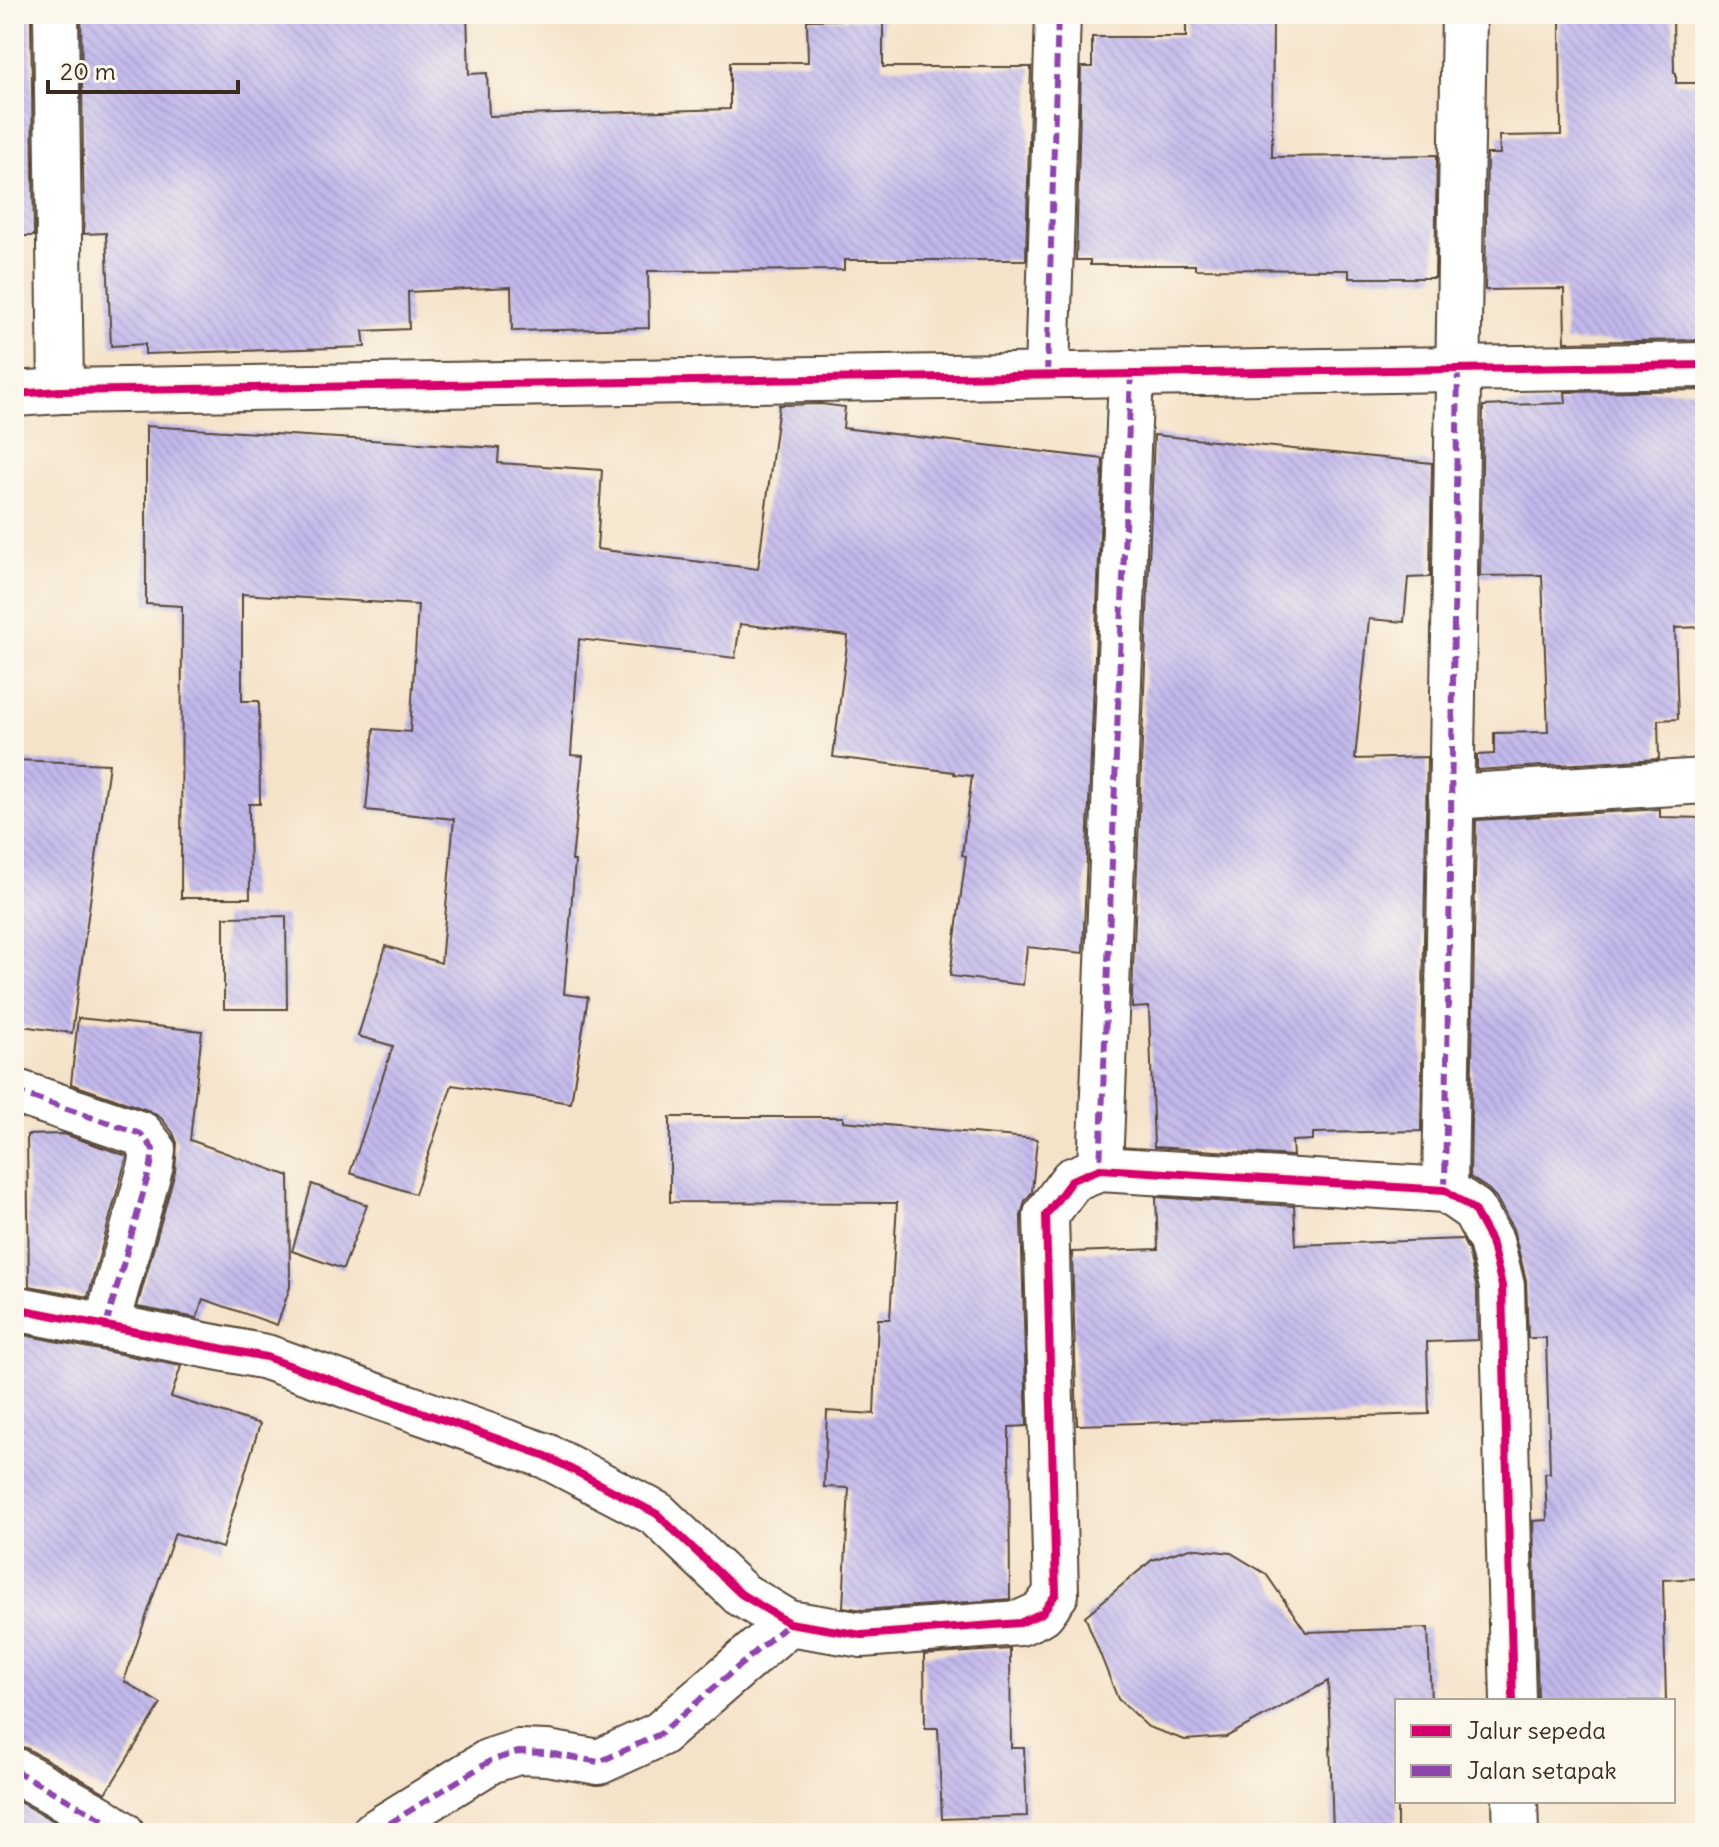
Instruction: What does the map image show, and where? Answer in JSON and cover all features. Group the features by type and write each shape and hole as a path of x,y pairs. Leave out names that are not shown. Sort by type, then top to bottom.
{"street":[{"path":"56,14 61,391"},
{"path":"1047,375 1058,14"},
{"path":"1445,1190 1464,14"},
{"path":"14,394 1705,365"},
{"path":"1100,1169 1131,373"},
{"path":"1451,797 1705,781"},
{"path":"14,1091 141,1134 153,1149 106,1326"},
{"path":"14,1308 266,1357 546,1456 657,1514 741,1594 789,1623 862,1635 1020,1623 1042,1613 1056,1594 1046,1215 1072,1180 1100,1169 1445,1190 1474,1210 1491,1241 1502,1286 1513,1699"},
{"path":"374,1833 490,1761 518,1752 547,1753 599,1762 660,1734 789,1623"},
{"path":"14,1770 122,1833"},
{"path":"1515,1803 1516,1833"}],"building":[{"path":"14,14 31,14 34,236 14,236"},
{"path":"81,14 467,14 469,74 487,73 489,116 730,109 730,62 808,62 807,20 883,19 883,67 1031,67 1026,260 844,260 844,270 648,271 649,328 512,331 511,287 408,292 409,329 363,331 365,347 145,354 145,344 111,346 106,233 84,234"},
{"path":"1186,14 1273,14 1272,157 1437,155 1435,278 1349,278 1349,270 1195,269 1195,265 1090,265 1090,260 1076,260 1081,67 1092,67 1092,37 1186,37"},
{"path":"1673,16 1676,83 1705,83 1705,340 1565,342 1564,289 1485,290 1487,154 1500,154 1499,136 1561,135 1560,19"},
{"path":"1705,390 1705,627 1675,628 1678,719 1658,720 1659,759 1477,770 1477,755 1494,754 1494,733 1548,732 1542,575 1480,576 1483,406 1566,403 1565,392"},
{"path":"779,405 845,407 843,428 1103,459 1083,953 1027,947 1023,985 950,976 966,856 962,855 972,776 833,757 848,636 740,624 735,658 579,639 571,755 583,756 572,861 575,861 564,994 588,997 571,1103 452,1085 415,1194 350,1173 393,1046 358,1036 386,946 441,963 454,819 366,810 374,729 410,732 418,605 242,594 242,701 259,701 260,804 249,804 250,898 181,898 182,606 146,604 146,426 499,448 498,463 602,470 597,549 758,569"},
{"path":"1154,435 1432,463 1430,577 1408,578 1404,622 1369,619 1355,759 1427,757 1421,1131 1313,1133 1313,1140 1292,1141 1293,1156 1154,1147 1149,1007 1132,1008 1132,995"},
{"path":"14,760 109,764 72,1033 14,1025"},
{"path":"1660,809 1660,817 1705,818 1705,1578 1663,1580 1666,1699 1538,1699 1533,1521 1547,1520 1545,1473 1550,1473 1546,1338 1528,1338 1526,1280 1513,1229 1496,1197 1470,1177 1476,820"},
{"path":"286,916 287,1009 224,1009 224,917"},
{"path":"78,1018 202,1031 190,1140 289,1176 290,1287 277,1325 203,1299 197,1318 137,1307 175,1172 177,1143 161,1118 150,1111 71,1084"},
{"path":"670,1117 843,1117 843,1121 1037,1139 1032,1192 1025,1201 1021,1216 1027,1426 1009,1427 1010,1599 863,1610 843,1607 849,1488 824,1487 827,1411 874,1414 878,1319 890,1319 897,1203 670,1202"},
{"path":"64,1134 127,1156 88,1297 29,1286 27,1135"},
{"path":"312,1184 367,1205 343,1269 292,1251"},
{"path":"1156,1197 1294,1206 1296,1245 1462,1239 1468,1250 1477,1289 1478,1340 1427,1342 1429,1414 1077,1425 1072,1252 1158,1249"},
{"path":"14,1333 181,1366 171,1397 260,1424 222,1548 175,1533 124,1681 161,1704 106,1793 26,1748 14,1745"},
{"path":"1190,1548 1231,1553 1266,1574 1306,1632 1428,1628 1431,1699 1395,1699 1397,1833 1333,1833 1328,1681 1226,1737 1185,1740 1148,1727 1118,1699 1085,1616 1152,1560"},
{"path":"1010,1649 1011,1748 1024,1748 1027,1816 942,1819 938,1728 925,1728 924,1655"},
{"path":"14,1799 76,1833 14,1833"}],"marked path":[{"path":"1047,375 1058,14"},
{"path":"1445,1190 1458,368"},
{"path":"1093,1172 1100,1169 1131,373"},
{"path":"14,1091 141,1134 153,1149 106,1326"},
{"path":"374,1833 490,1761 518,1752 547,1753 599,1762 660,1734 789,1623"},
{"path":"14,1770 122,1833"}],"cycle path":[{"path":"14,394 1705,365"},
{"path":"14,1308 266,1357 546,1456 657,1514 741,1594 789,1623 862,1635 1020,1623 1042,1613 1056,1594 1046,1215 1072,1180 1100,1169 1445,1190 1474,1210 1491,1241 1502,1286 1513,1699"}]}
